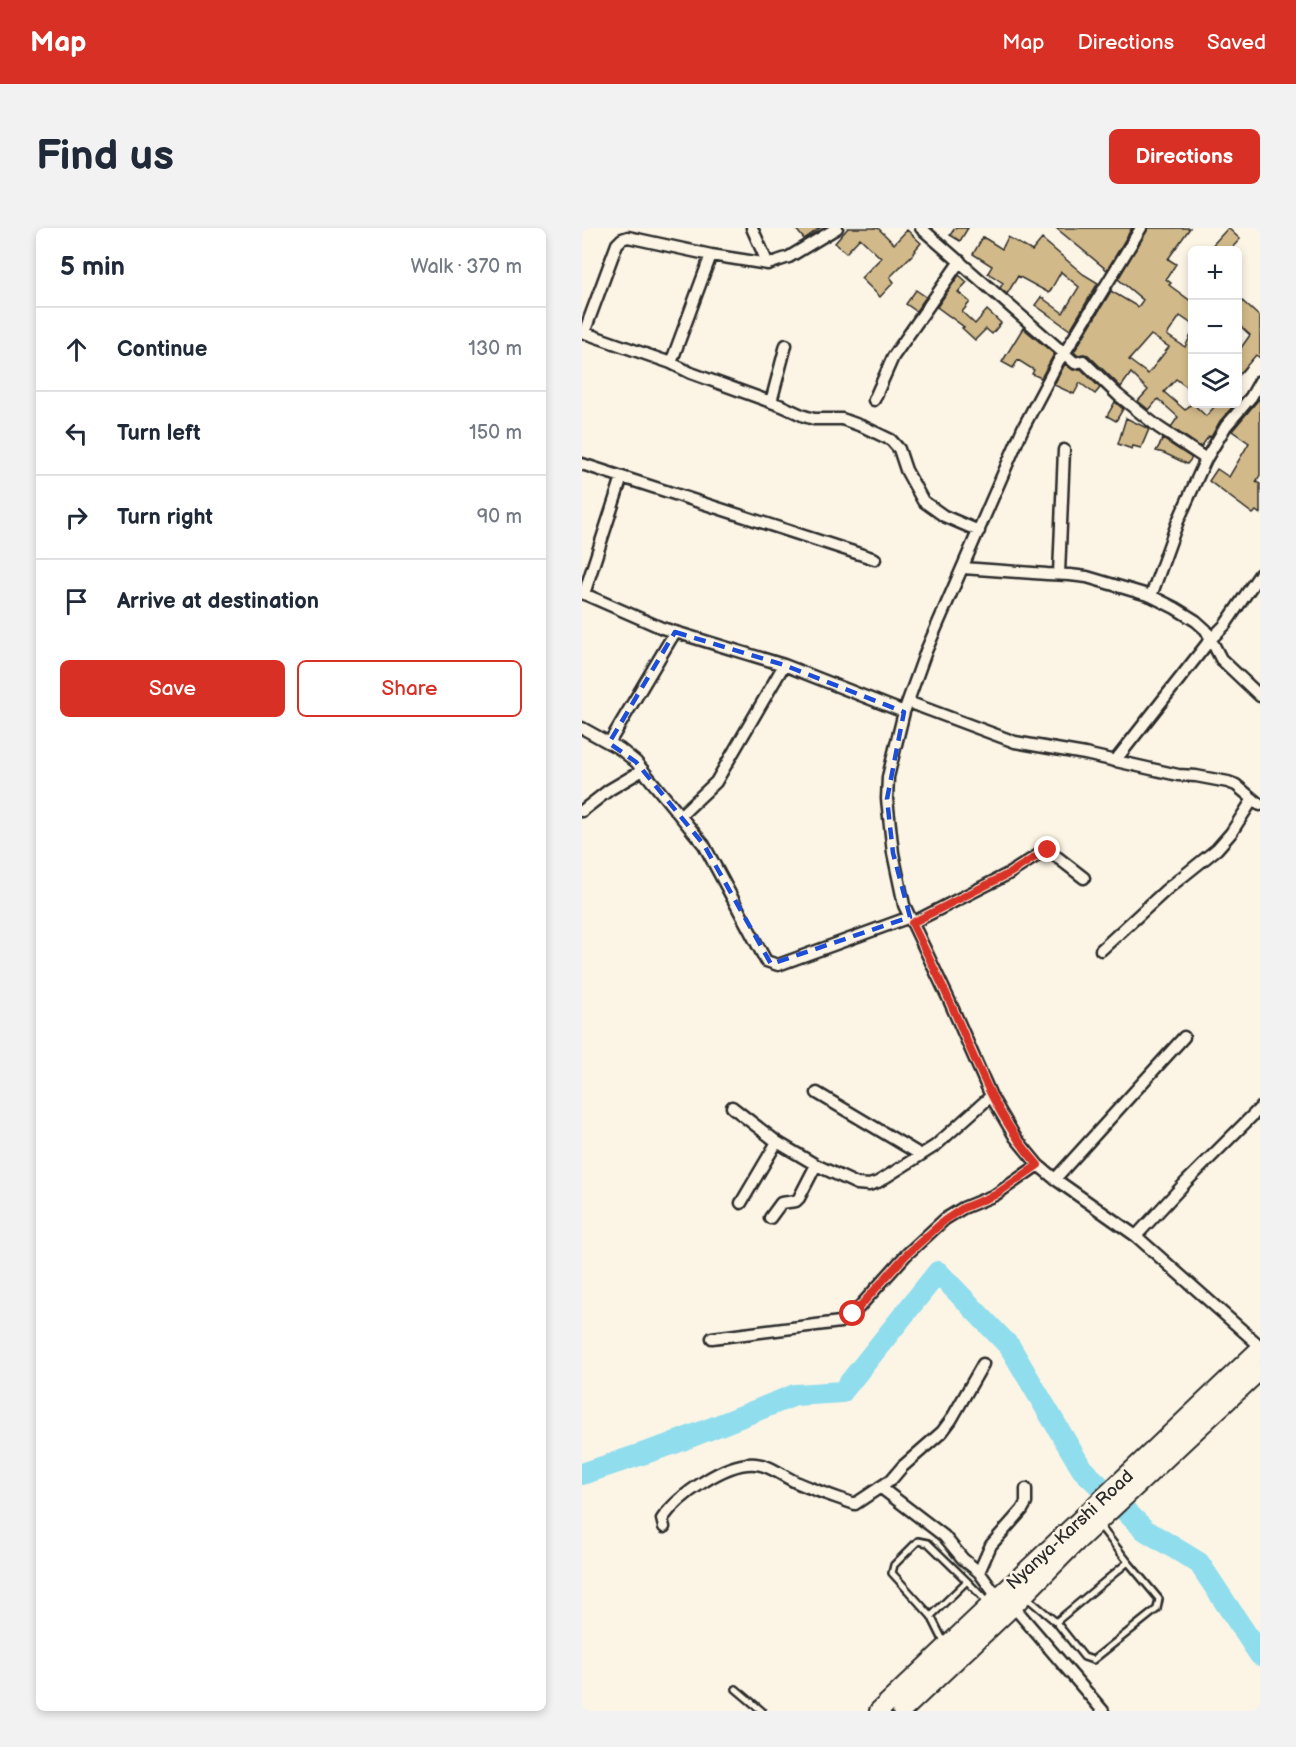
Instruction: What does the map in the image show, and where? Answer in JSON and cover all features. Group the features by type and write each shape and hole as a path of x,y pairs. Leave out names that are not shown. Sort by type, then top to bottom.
{"main road":[{"name":"Nyanya-Karshi Road","path":"902,1711 1075,1526 1260,1347"},
{"name":"Nyanya-Karshi Road","path":"879,1711 946,1648 1006,1601 1098,1522 1260,1370"}],"street":[{"path":"752,228 768,264"},
{"path":"837,228 789,257 768,264 711,255 628,237 622,239 617,244 583,333 671,363 691,373 814,419 852,421 891,440 899,449 906,470 923,501 944,516 979,531"},
{"path":"921,228 1064,354 1076,363 1083,361 1158,427 1206,459"},
{"path":"1141,228 1059,360 1023,428 926,651 906,707 888,777 887,799 893,853 904,905 991,1096 1015,1137 1038,1165 1136,1236 1260,1347"},
{"path":"671,363 711,255"},
{"path":"874,400 893,357 960,261"},
{"path":"771,402 786,345"},
{"path":"1151,596 1178,520 1206,459 1226,426 1251,397 1260,381"},
{"path":"1059,574 1064,450"},
{"path":"582,464 875,559"},
{"path":"622,477 583,594 636,618 675,632 784,665 1014,742 1085,754 1178,775 1228,782 1236,785 1256,802 1217,849 1166,890 1101,950"},
{"path":"963,568 1087,577 1151,596 1175,608 1206,630 1221,658 1260,696"},
{"path":"1115,761 1210,640 1225,625 1260,574"},
{"path":"609,743 675,632"},
{"path":"680,816 716,782 784,665"},
{"path":"582,728 636,762 704,845 766,961 771,964 778,965 911,920 1010,873 1046,850 1084,878"},
{"path":"582,811 609,790 643,770"},
{"path":"1055,1179 1184,1037"},
{"path":"817,1093 921,1155"},
{"path":"732,1107 777,1143 816,1165 858,1184 869,1185 878,1182 935,1146 991,1096"},
{"path":"1136,1236 1260,1108"},
{"path":"741,1203 777,1143"},
{"path":"770,1218 781,1203 796,1201 799,1198 816,1165"},
{"path":"712,1338 840,1322 853,1314 906,1255 945,1220 963,1208 995,1195 1038,1165"},
{"path":"664,1527 662,1519 668,1511 693,1490 728,1469 747,1464 766,1466 799,1484 855,1504 891,1480 902,1467 942,1432 983,1364"},
{"path":"880,1487 944,1536 963,1559 979,1572 1006,1601 1103,1711"},
{"path":"979,1572 991,1545 1026,1503 1026,1489"}],"lane":[{"path":"946,1648 931,1616 892,1573 894,1565 918,1542 928,1543 967,1581 1006,1601 1056,1622 1083,1657 1093,1660 1157,1609 1159,1599 1098,1522"},
{"path":"1056,1622 1128,1562"},
{"path":"931,1616 967,1581"},
{"path":"736,1689 762,1711"}],"highlighted area":[{"path":"675,632 784,665 904,712 887,799 893,853 910,917 771,964 704,845 636,762 609,743"}],"building":[{"path":"795,228 820,228 804,239"},
{"path":"848,228 878,228 894,244 907,230 921,243 890,277 894,282 880,297 861,278 881,258 860,238 846,253 835,243"},
{"path":"955,228 968,228 960,241 950,235"},
{"path":"1056,228 1132,228 1107,270"},
{"path":"1148,228 1190,228 1168,259 1176,264 1166,279 1171,283 1169,285 1188,299 1188,321 1180,316 1167,335 1185,347 1188,341 1188,388 1176,379 1164,392 1185,410 1188,407 1197,408 1206,416 1213,408 1231,408 1201,447 1171,427 1178,417 1158,399 1149,410 1138,401 1148,390 1131,373 1121,387 1088,355 1077,355 1074,352 1111,291 1138,307 1143,300 1118,279","holes":["1151,335 1169,347 1148,374 1129,360"]},
{"path":"1228,228 1240,239 1234,246 1212,246"},
{"path":"983,237 1002,249 1008,237 1032,251 1042,239 1083,274 1098,283 1070,330 1035,305 1041,297 1063,313 1079,287 1061,272 1049,293 1018,276 1007,294 1000,288 1003,283 988,273 992,266 973,254"},
{"path":"959,275 967,282 958,292 970,302 962,312 975,324 987,310 1001,323 992,334 986,329 975,340 962,328 964,327 937,307"},
{"path":"916,290 926,297 916,311 906,304"},
{"path":"1242,301 1260,317 1260,358 1256,355 1242,371 1242,346 1250,335 1242,328"},
{"path":"1023,328 1054,354 1041,378 1032,374 1034,370 1018,360 1013,368 1002,362"},
{"path":"1065,364 1073,370 1081,369 1100,388 1095,394 1080,383 1074,394 1054,385"},
{"path":"1259,399 1260,475 1256,482 1260,484 1260,514 1256,511 1253,514 1209,481 1217,469 1229,477 1249,443 1232,431"},
{"path":"1115,402 1123,409 1116,421 1107,416"},
{"path":"1126,418 1149,429 1141,448 1133,446 1132,449 1118,444"},
{"path":"1163,439 1192,458 1187,464 1156,451"}],"waterway":[{"path":"582,1474 672,1444 795,1395 842,1392 938,1272 1010,1347 1082,1469 1145,1530 1199,1563 1260,1655"}],"route":[{"path":"853,1314 906,1255 945,1220 963,1208 995,1195 1038,1165 1015,1137 991,1096 912,923 1010,873 1048,850"}]}
